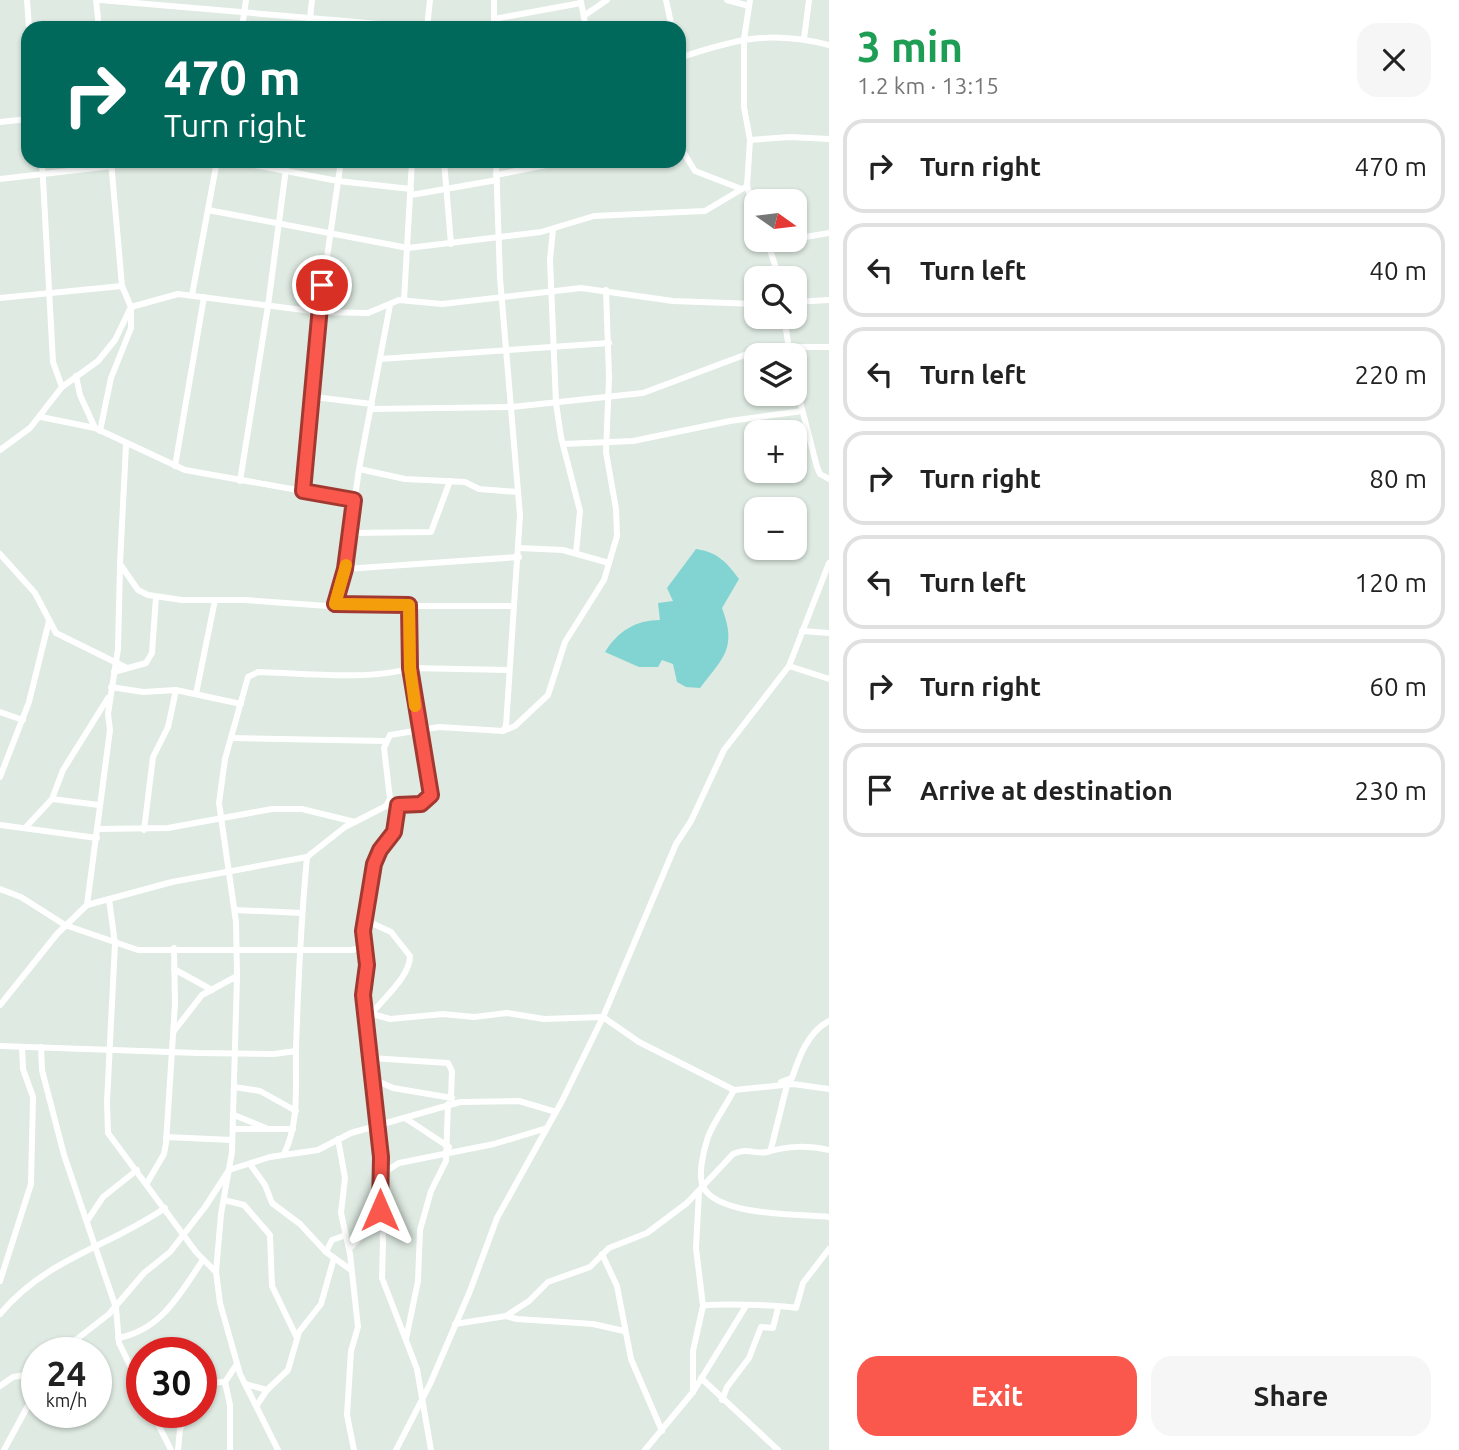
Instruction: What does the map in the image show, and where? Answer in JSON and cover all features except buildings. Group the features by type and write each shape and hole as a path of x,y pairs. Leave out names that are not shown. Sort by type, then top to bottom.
{"street":[{"path":"27,0 28,21"},
{"path":"99,21 98,0 340,21"},
{"path":"243,21 246,0"},
{"path":"310,21 312,0"},
{"path":"428,21 430,0"},
{"path":"494,0 494,19 581,1 585,21"},
{"path":"584,15 607,0"},
{"path":"666,0 670,21"},
{"path":"208,210 408,248 541,232 575,219 594,216 705,211 743,187 750,140 744,107 744,38 749,3 727,0"},
{"path":"804,39 809,0"},
{"path":"686,56 744,38 785,36 829,45"},
{"path":"0,122 21,120"},
{"path":"750,140 790,137 829,139"},
{"path":"686,156 695,171 743,187"},
{"path":"43,168 53,362 62,387"},
{"path":"0,179 81,168"},
{"path":"97,430 111,378 131,328 131,307 122,286 111,168"},
{"path":"192,295 216,168"},
{"path":"269,168 411,192 446,190 538,168"},
{"path":"240,481 268,306 286,168"},
{"path":"303,491 314,397 319,312 340,168"},
{"path":"404,300 412,168"},
{"path":"444,168 451,244"},
{"path":"496,168 502,296 519,492 519,557 508,670 506,726 503,731"},
{"path":"552,229 556,403 580,511 576,553"},
{"path":"541,232 551,243"},
{"path":"807,237 829,233"},
{"path":"0,298 122,286"},
{"path":"0,450 41,417 62,387 98,360 115,340 131,307 178,294 319,312 368,313 404,300 442,304 552,290 606,290 673,301 744,303"},
{"path":"0,1005 65,925 87,905 230,870 307,857 355,822 386,806 390,799 384,762 385,741 390,735 439,727 503,731 515,726 548,695 565,642 604,580 615,547 616,523 607,443 609,343 606,290"},
{"path":"175,466 204,297"},
{"path":"807,301 829,300"},
{"path":"335,604 345,569 359,469 390,305"},
{"path":"380,359 609,343"},
{"path":"807,347 829,347"},
{"path":"314,397 371,406 512,407 556,403 643,393 744,356"},
{"path":"76,376 80,395 97,430"},
{"path":"801,406 817,467 820,474 829,478"},
{"path":"563,444 607,443 802,411"},
{"path":"41,417 97,430 175,466 240,481 354,500"},
{"path":"87,905 110,730 109,697 116,663 126,445"},
{"path":"359,469 405,480 465,482 479,489 519,492"},
{"path":"350,533 431,532 450,481"},
{"path":"519,548 576,553 609,563"},
{"path":"0,554 35,593 56,633 127,668"},
{"path":"345,569 519,557"},
{"path":"396,1450 423,1398 461,1311 497,1217 556,1112 603,1017 676,844 691,821 724,750 789,666 829,563"},
{"path":"120,564 138,590 156,597 335,604 514,606"},
{"path":"114,672 146,663 152,653 156,597"},
{"path":"196,694 215,600"},
{"path":"390,799 398,805 421,804 431,795 410,668 409,605"},
{"path":"1,774 23,720 49,621"},
{"path":"802,631 829,633"},
{"path":"789,666 829,679"},
{"path":"278,1450 237,1364 220,1303 216,1272 234,1115 237,976 235,910 221,817 224,770 248,677 253,673 355,673 410,668 508,670"},
{"path":"111,687 143,692 176,690 241,704"},
{"path":"144,830 153,757 168,727 176,690"},
{"path":"26,827 52,799 63,770 109,697"},
{"path":"0,712 23,720"},
{"path":"231,738 385,741"},
{"path":"52,799 99,805"},
{"path":"398,805 394,832 380,850 374,864 365,920 364,947 371,1058 379,1125 382,1278 413,1357"},
{"path":"98,829 144,830 272,809 302,809 355,822"},
{"path":"0,825 97,838"},
{"path":"284,1154 296,1111 300,950 307,857"},
{"path":"0,889 21,897 65,925 138,950 300,950 364,947"},
{"path":"109,898 115,944 108,1133 183,1233 216,1272"},
{"path":"235,910 302,914"},
{"path":"365,920 391,932 410,956 410,964 369,1013"},
{"path":"147,1183 164,1154 166,1138 173,1032 174,948"},
{"path":"174,969 212,990"},
{"path":"173,1032 201,996 237,976"},
{"path":"369,1013 390,1019 443,1014 474,1017 507,1013 544,1019 603,1017 639,1042 667,1053 734,1090 787,1084 829,1089"},
{"path":"776,1085 792,1078 801,1051 820,1027 829,1021"},
{"path":"0,1046 274,1054 296,1051"},
{"path":"0,1281 31,1184 33,1097 23,1069 22,1047"},
{"path":"41,1047 42,1070 60,1140 116,1308 118,1338 126,1361"},
{"path":"371,1058 448,1063 452,1071 447,1149 420,1230 418,1281 410,1331 431,1450"},
{"path":"373,1079 393,1088 449,1101 519,1101 556,1112"},
{"path":"771,1149 787,1084"},
{"path":"234,1087 260,1091 296,1111"},
{"path":"692,1392 693,1350 703,1306 696,1248 704,1151 709,1135 734,1090"},
{"path":"80,1337 116,1308 144,1273 170,1252 205,1208 229,1170 284,1154 318,1150 338,1139 449,1101"},
{"path":"234,1115 266,1128"},
{"path":"405,1118 447,1149"},
{"path":"380,1175 399,1163 447,1149 494,1144 547,1128"},
{"path":"233,1129 293,1129"},
{"path":"166,1138 232,1140"},
{"path":"338,1139 345,1178 341,1213 349,1249 358,1327 351,1351 347,1415 354,1450"},
{"path":"506,1316 528,1301 548,1282 590,1267 609,1248 647,1233 701,1189 733,1154 743,1149 770,1152 771,1149 806,1144 829,1150"},
{"path":"260,1160 260,1177"},
{"path":"250,1164 260,1177 272,1203 300,1224 326,1252 351,1270"},
{"path":"87,1221 103,1197 137,1170"},
{"path":"701,1189 727,1206 829,1217"},
{"path":"224,1200 244,1205 270,1235 272,1286 297,1338"},
{"path":"0,1314 14,1298 60,1262 96,1248 165,1208"},
{"path":"349,1249 368,1229 380,1210"},
{"path":"368,1229 382,1231"},
{"path":"326,1252 332,1240 346,1235"},
{"path":"703,1306 716,1302 746,1306 796,1307 803,1283 829,1249"},
{"path":"602,1254 617,1286 631,1359 662,1432"},
{"path":"257,1405 267,1390 288,1370 297,1338 305,1323 316,1314 321,1304 334,1258"},
{"path":"118,1338 136,1332 167,1312 204,1260"},
{"path":"0,1305 14,1298"},
{"path":"645,1450 692,1392 746,1306"},
{"path":"722,1400 727,1387 749,1358 761,1326 773,1328 778,1307"},
{"path":"461,1311 473,1320"},
{"path":"455,1324 506,1316 593,1324 624,1331"},
{"path":"291,1326 305,1323"},
{"path":"406,1339 410,1331"},
{"path":"230,1450 230,1405 225,1382 237,1364"},
{"path":"0,1386 13,1377 21,1376"},
{"path":"701,1378 778,1450"},
{"path":"217,1382 225,1382"},
{"path":"245,1384 267,1390"},
{"path":"4,1450 21,1419"},
{"path":"160,1428 171,1450"},
{"path":"177,1450 181,1428"}],"water":[{"path":"696,549 721,559 739,579 722,608 728,633 726,651 700,688 686,687 677,682 673,664 662,660 658,667 639,667 605,652 628,628 643,622 660,620 658,603 673,601 667,588"}],"slow traffic":[{"path":"346,565 335,604 409,605 410,668 415,706"}],"route":[{"path":"322,285 314,397 303,491 354,500 345,569 335,604 409,605 410,668 431,795 428,801 421,804 398,805 398,821 394,832 380,850 374,864 363,931 367,965 363,995 381,1157 380,1210"}]}
